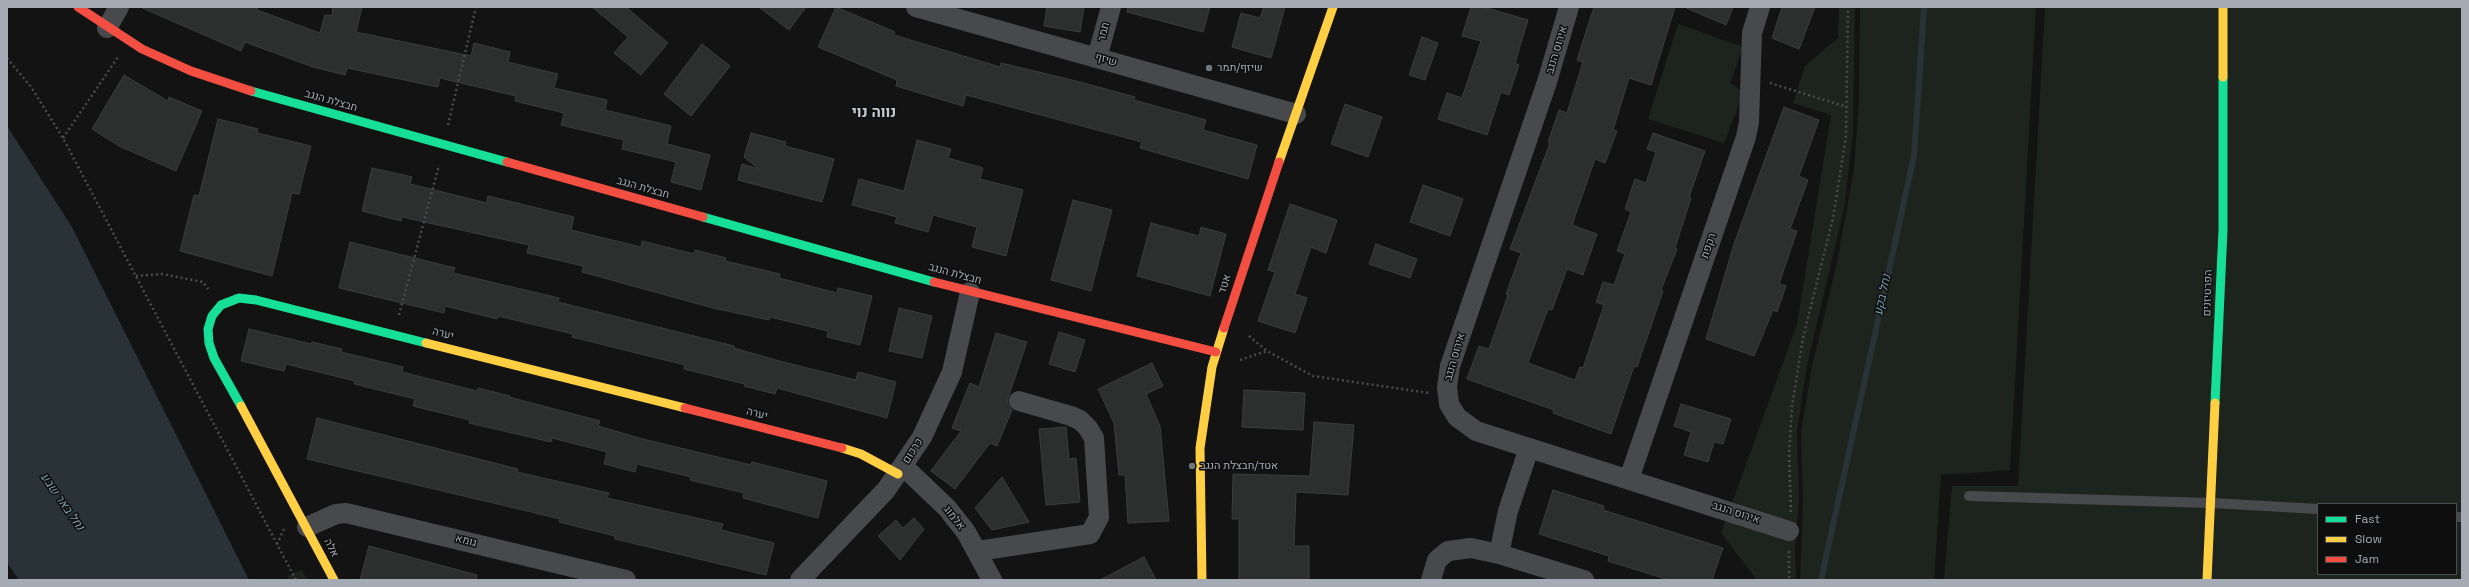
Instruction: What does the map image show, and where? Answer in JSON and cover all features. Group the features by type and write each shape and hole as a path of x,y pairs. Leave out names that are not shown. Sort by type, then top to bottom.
{"street":[{"name":"חבצלת הנגב","path":"78,7 106,28 129,41 191,71 234,86 970,292 1012,300 1216,352"},
{"path":"106,28 119,7"},
{"name":"שיזף","path":"916,7 1296,114"},
{"name":"תמר","path":"1097,58 1111,7"},
{"name":"אטד","path":"1202,580 1200,540 1200,448 1204,411 1216,352 1246,256 1333,7"},
{"name":"אירוס הנגב","path":"1569,7 1558,50 1450,366 1447,396 1452,411 1469,427 1529,448 1789,530"},
{"name":"רקפת","path":"1628,479 1746,137 1749,122 1752,33 1760,7"},
{"name":"הפרטיזנים","path":"2207,580 2212,503 2223,230 2223,7"},
{"name":"כרכום","path":"800,580 886,490 922,437 952,372 970,292"},
{"name":"יערה","path":"221,305 239,298 256,300 835,446 861,454 901,470"},
{"path":"221,305 212,316 208,329 209,343 214,358 308,527"},
{"path":"978,552 1090,534 1099,517 1094,438 1088,428 1076,418 1019,401"},
{"path":"1499,554 1508,511 1529,448"},
{"name":"אלמוג","path":"901,470 947,508 978,552 992,580"},
{"name":"גומא","path":"308,527 336,514 346,512 626,580"},
{"name":"אלה","path":"308,527 334,580"},
{"path":"1431,580 1437,560 1448,551 1463,548 1499,554 1584,580"}],"lane":[{"path":"1969,496 2212,503 2317,509"}],"path":[{"path":"394,334 444,144 476,7"},
{"path":"1789,580 1789,454 1792,406 1803,338 1833,218 1843,156 1847,107 1848,7"},
{"path":"63,138 129,41"},
{"path":"7,58 31,87 63,138 296,580"},
{"path":"1750,77 1847,107"},
{"path":"136,276 162,274 203,282 221,305"},
{"path":"1249,336 1268,351 1313,376 1447,396"},
{"path":"1240,360 1268,351"},
{"path":"277,544 296,506"}],"shaded area":[{"path":"1839,7 1855,7 1853,133 1844,209 1807,365 1797,431 1799,503 1795,547 1796,580 1757,580 1721,533 1797,324 1831,115 1793,103 1805,66 1838,38"},
{"path":"1860,7 2036,7 2010,470 1941,475 1934,580 1800,580 1803,503 1801,432 1812,366 1837,263 1854,169 1859,99"},
{"path":"2045,7 2462,7 2462,580 1944,580 1952,486 2018,486"},
{"path":"1678,24 1743,47 1730,83 1744,92 1724,143 1648,119"},
{"path":"302,570 308,580 289,580 287,576"}],"water":[{"name":"נחל באר שבע","path":"7,126 72,227 249,580 19,580 7,563"}],"building":[{"path":"140,7 258,7 257,10 320,33 325,15 332,16 333,7 362,7 356,32 471,56 474,43 510,52 508,62 558,74 554,88 607,100 605,110 671,126 667,144 710,155 701,190 671,182 676,162 622,149 624,140 561,125 564,113 515,101 516,96 440,78 438,87 347,68 345,75 313,67 245,42 241,51"},
{"path":"592,7 626,7 668,43 641,75 614,53 628,37"},
{"path":"759,7 806,7 789,30"},
{"path":"836,7 895,32 894,35 1000,67 1001,63 1080,82 1135,97 1134,100 1206,120 1203,130 1257,145 1248,179 1140,148 1142,142 966,95 963,106 896,86 897,80 818,47"},
{"path":"1047,7 1084,7 1080,32 1044,26"},
{"path":"1128,7 1210,7 1203,32 1127,12"},
{"path":"1264,7 1285,7 1271,58 1232,47 1241,13 1260,18"},
{"path":"1471,7 1483,7 1528,20 1515,63 1519,65 1509,95 1501,92 1487,135 1438,119 1447,93 1462,98 1481,41 1462,36"},
{"path":"1594,7 1675,7 1651,85 1629,78 1613,130 1617,131 1605,163 1595,159 1572,225 1597,234 1583,275 1567,269 1552,310 1548,309 1528,363 1575,380 1580,367 1583,368 1604,305 1596,302 1603,282 1614,285 1625,254 1617,251 1631,212 1625,209 1635,179 1646,183 1656,152 1647,149 1653,133 1705,151 1689,197 1691,198 1675,248 1677,249 1661,290 1663,291 1637,367 1634,366 1611,434 1553,413 1554,410 1467,379 1479,346 1489,349 1508,295 1506,294 1521,253 1510,249 1550,143 1548,142 1559,110 1567,113 1583,62 1577,60"},
{"path":"1684,7 1733,7 1726,25"},
{"path":"1782,7 1815,7 1799,49 1772,38"},
{"path":"1422,37 1438,43 1425,80 1409,75"},
{"path":"702,44 730,66 691,116 664,94"},
{"path":"124,75 168,101 169,97 202,111 176,171 119,146 92,129"},
{"path":"1345,104 1382,117 1368,157 1331,144"},
{"path":"1784,107 1819,120 1799,176 1808,180 1790,229 1797,231 1779,284 1786,286 1777,312 1773,310 1754,356 1706,339 1734,244"},
{"path":"218,119 258,129 257,133 311,146 299,194 292,193 272,276 180,251 194,195 199,196"},
{"path":"751,133 786,142 785,146 834,159 822,202 738,180 742,164 759,169 744,157"},
{"path":"917,140 951,149 948,158 983,168 980,179 1023,190 1006,256 972,247 977,227 933,215 928,232 895,223 897,217 852,205 859,179 904,191"},
{"path":"372,168 412,177 410,184 487,203 488,196 574,217 571,230 641,247 642,241 694,254 695,250 726,258 725,261 780,274 779,278 837,293 838,288 872,296 860,345 827,337 828,331 770,317 769,320 713,308 582,272 583,266 527,253 529,245 402,217 401,221 362,211"},
{"path":"1423,185 1463,199 1450,236 1410,222"},
{"path":"1073,200 1112,210 1091,291 1051,280"},
{"path":"1290,204 1337,220 1326,253 1311,247 1295,294 1307,298 1295,333 1258,321 1275,272 1268,270"},
{"path":"1151,223 1199,236 1201,227 1226,234 1210,296 1137,276"},
{"path":"350,242 455,268 453,273 559,298 558,302 734,346 734,348 783,362 856,380 858,372 896,382 887,418 777,388 775,394 744,386 745,384 684,369 685,365 572,337 573,334 498,316 497,319 445,306 444,313 339,288"},
{"path":"1376,244 1417,259 1410,278 1369,264"},
{"path":"899,308 932,316 922,358 889,351"},
{"path":"249,329 311,344 312,342 342,349 341,352 403,367 402,372 477,391 478,388 600,421 598,426 643,439 751,465 752,462 827,481 818,518 743,498 744,493 690,480 691,477 637,464 635,472 604,464 607,452 552,438 551,442 469,423 470,420 413,406 415,399 354,384 355,381 286,364 284,371 241,361"},
{"path":"1059,332 1085,340 1075,372 1049,364"},
{"path":"996,333 1027,342 1008,398 1008,404 1012,410 997,446 990,443 955,489 931,471 961,431 952,428 970,383 979,387"},
{"path":"1152,363 1163,386 1146,394 1160,426 1169,521 1128,523 1125,475 1119,475 1114,423 1098,389"},
{"path":"1244,390 1305,393 1303,430 1242,427"},
{"path":"1681,404 1731,419 1723,444 1714,442 1708,462 1684,455 1691,432 1674,426"},
{"path":"317,418 518,469 517,472 609,493 607,498 723,524 721,530 774,543 766,575 615,539 615,536 559,522 560,519 307,459"},
{"path":"1314,422 1354,425 1348,495 1296,492 1294,546 1309,546 1309,580 1239,580 1239,519 1232,519 1233,474 1310,476"},
{"path":"1066,427 1069,459 1076,458 1080,502 1046,505 1039,429"},
{"path":"1002,477 1029,522 992,530 975,508"},
{"path":"1553,490 1604,506 1603,510 1723,548 1712,580 1669,580 1608,561 1609,556 1539,534"},
{"path":"914,518 924,529 900,560 878,536 896,520 903,528"},
{"path":"369,546 477,575 476,580 360,580"},
{"path":"1144,557 1156,580 1100,580"}],"waterway":[{"name":"נחל בקע","path":"1821,580 1914,156 1924,7"}],"traffic: fast":[{"path":"2215,403 2223,230 2223,77"},
{"path":"251,91 507,162"},
{"path":"703,217 934,282"},
{"path":"241,406 214,358 209,343 208,329 212,316 221,305 239,298 256,300 426,343"}],"traffic: slow":[{"path":"1279,162 1333,7"},
{"path":"2223,7 2223,77"},
{"path":"1202,580 1200,448 1212,367 1224,328"},
{"path":"426,343 685,408"},
{"path":"2207,580 2215,403"},
{"path":"241,406 334,580"},
{"path":"842,448 861,454 898,474"}],"traffic: jam":[{"path":"78,7 142,49 191,71 251,91"},
{"path":"507,162 703,217"},
{"path":"1224,328 1279,162"},
{"path":"934,282 1216,352"},
{"path":"685,408 842,448"}],"place":[{"name":"שיזף/תמר","path":"1209,68"},
{"name":"אטד/חבצלת הנגב","path":"1192,466"}],"district":[{"name":"נווה נוי","path":"874,113"}]}
